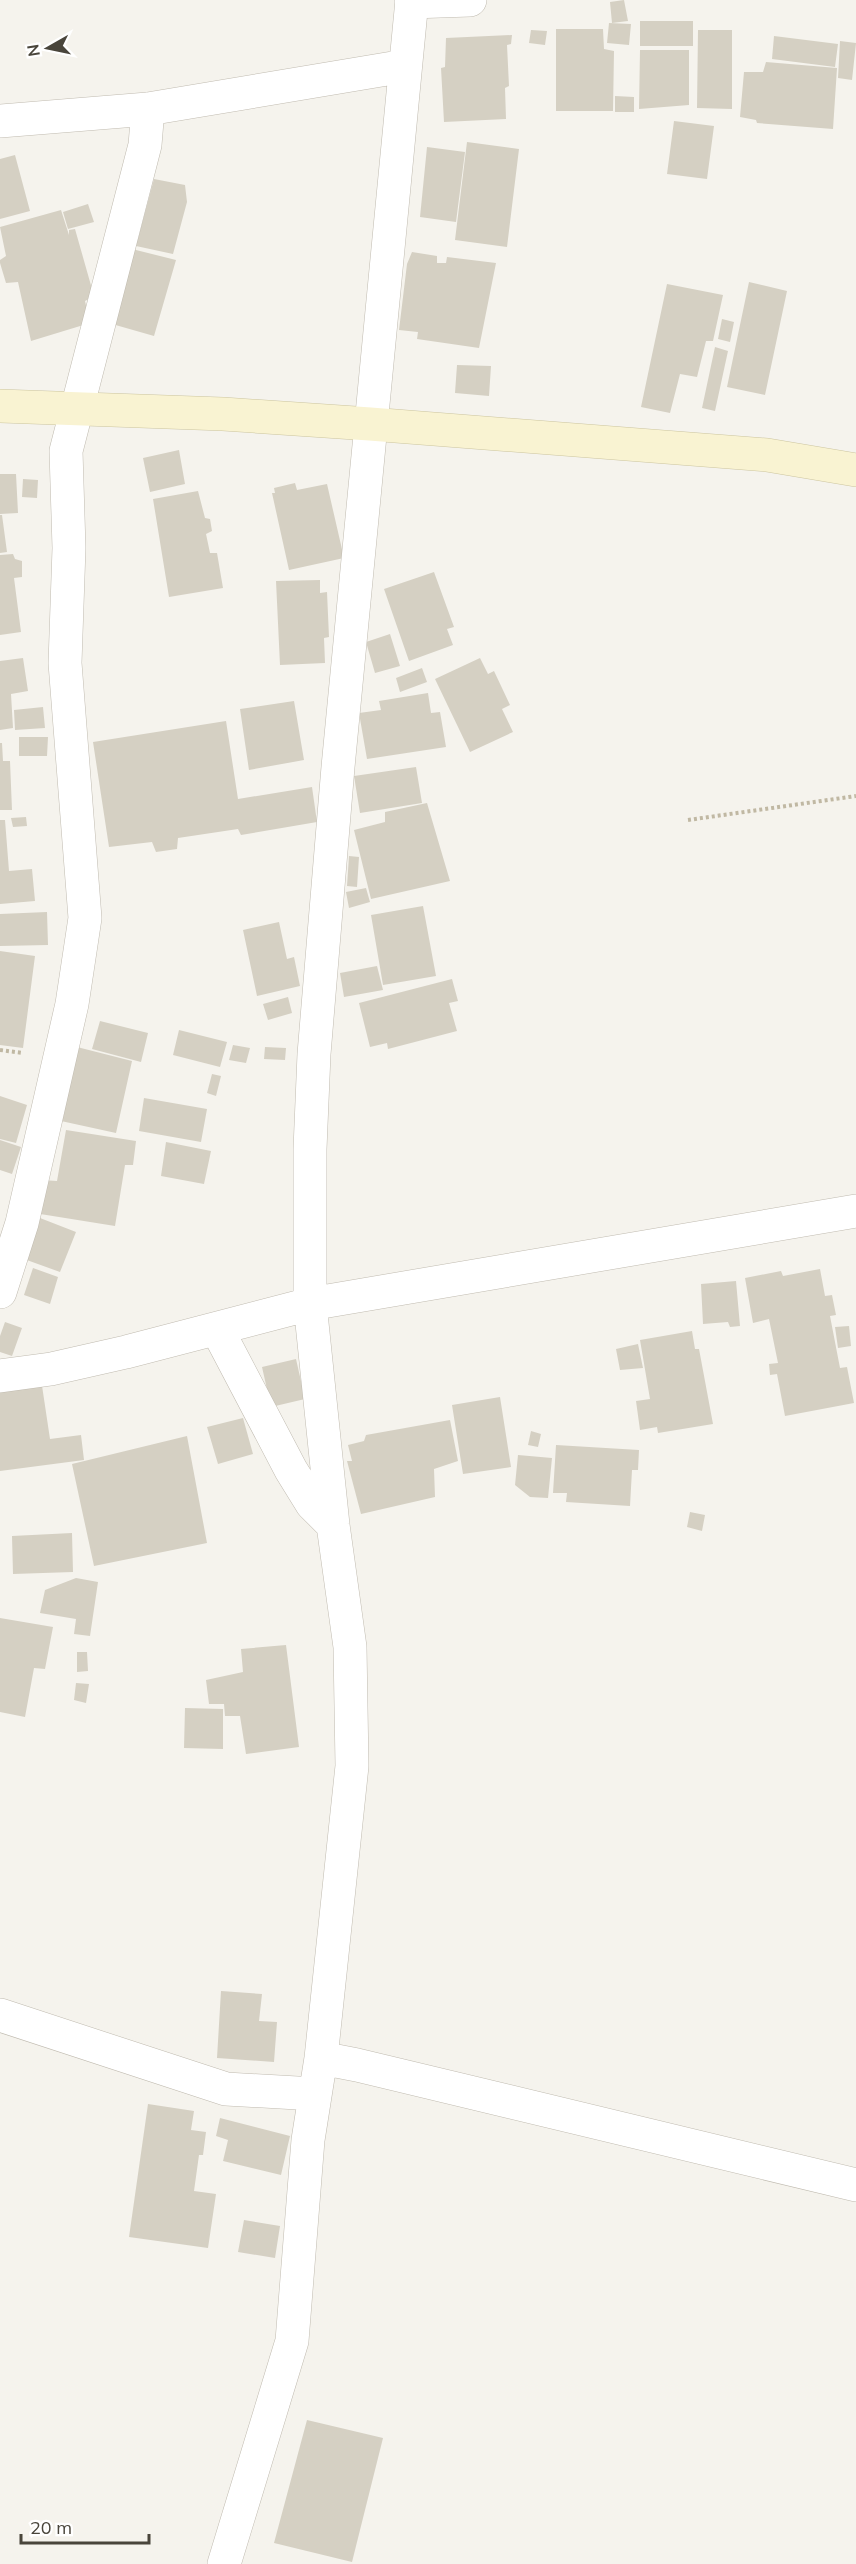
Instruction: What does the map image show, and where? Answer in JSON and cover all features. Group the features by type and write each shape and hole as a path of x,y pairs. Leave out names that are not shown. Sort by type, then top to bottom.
{"street":[{"path":"224,2564 292,2341 308,2140 321,2058 352,1766 350,1647 333,1525 310,1304 310,1149 314,1054 370,423 412,1 470,0"},
{"path":"0,121 148,109 405,66"},
{"path":"0,1292 22,1223 72,1004 85,918 65,663 69,548 66,451 145,145 148,109"},
{"path":"0,406 223,414 370,423 767,455 856,470"},
{"path":"0,1376 51,1369 310,1304 856,1211"},
{"path":"217,1329 291,1470 312,1504 333,1525"},
{"path":"0,2015 226,2089 315,2094"},
{"path":"321,2058 357,2064 856,2185"}],"path":[{"path":"688,820 856,796"}],"building":[{"path":"624,0 628,21 612,23 610,2"},
{"path":"640,21 693,21 693,46 640,46"},
{"path":"609,23 631,24 629,45 607,43"},
{"path":"556,29 603,29 604,49 614,51 613,111 556,111"},
{"path":"531,30 547,31 545,45 529,43"},
{"path":"698,30 732,30 732,109 697,108"},
{"path":"512,35 511,44 507,45 509,86 505,88 506,119 444,122 441,68 445,67 446,38"},
{"path":"774,36 838,44 835,67 772,59"},
{"path":"840,41 856,43 852,80 838,78"},
{"path":"640,50 689,50 689,105 639,109"},
{"path":"766,62 837,68 833,129 757,123 756,120 740,117 744,72 763,72"},
{"path":"615,96 634,97 634,112 615,112"},
{"path":"674,121 714,126 707,179 667,174"},
{"path":"467,142 519,149 507,247 455,240"},
{"path":"427,147 465,152 456,222 420,217"},
{"path":"15,155 30,211 0,219 0,159"},
{"path":"154,179 185,185 187,202 173,254 136,246"},
{"path":"88,204 94,222 68,229 63,212"},
{"path":"61,210 69,235 69,230 75,229 94,296 85,301 90,323 31,341 18,282 6,283 0,263 0,260 6,256 0,227"},
{"path":"132,249 176,260 154,336 112,324"},
{"path":"412,252 437,256 437,263 446,263 447,257 496,263 479,348 417,339 418,332 399,330 407,264"},
{"path":"749,282 787,291 765,395 727,387"},
{"path":"667,284 723,295 713,341 706,341 697,377 680,374 670,413 641,407"},
{"path":"722,319 734,322 730,342 718,339"},
{"path":"715,347 728,351 715,411 702,408"},
{"path":"457,365 491,366 489,396 455,393"},
{"path":"179,450 185,484 150,492 143,458"},
{"path":"0,474 16,474 18,513 0,514"},
{"path":"23,479 38,480 37,498 22,497"},
{"path":"295,483 297,490 327,484 344,558 289,570 272,493 275,493 274,488"},
{"path":"198,491 205,518 210,519 212,531 206,534 210,553 217,553 223,588 169,597 153,499"},
{"path":"0,515 2,515 7,552 0,553"},
{"path":"13,554 15,559 22,561 22,577 14,578 21,632 0,635 0,555"},
{"path":"434,572 454,627 447,629 453,645 409,661 384,589"},
{"path":"320,580 320,593 327,592 329,637 324,638 325,663 280,665 276,581"},
{"path":"390,634 400,666 375,673 366,642"},
{"path":"23,658 28,691 11,694 13,728 0,730 0,661"},
{"path":"480,658 488,674 494,671 510,705 502,709 513,732 470,752 435,679"},
{"path":"422,668 427,682 400,692 396,678"},
{"path":"428,693 431,713 440,712 446,747 367,759 359,713 381,710 379,701"},
{"path":"294,701 304,760 249,770 240,709"},
{"path":"43,707 45,728 15,730 14,710"},
{"path":"226,721 238,799 312,787 317,822 241,835 238,829 178,838 177,849 156,852 152,842 109,847 93,742"},
{"path":"19,737 48,737 47,756 19,756"},
{"path":"0,743 2,743 3,761 10,761 12,810 0,810"},
{"path":"416,767 422,803 360,813 354,776"},
{"path":"427,803 450,881 371,899 354,830 385,822 385,812"},
{"path":"26,817 27,826 13,827 11,818"},
{"path":"0,820 5,820 9,871 32,869 35,901 0,904"},
{"path":"349,856 359,857 357,887 347,886"},
{"path":"366,888 370,902 349,908 346,892"},
{"path":"423,906 436,976 383,985 371,915"},
{"path":"47,912 48,945 0,946 0,914"},
{"path":"279,922 287,959 294,957 300,986 257,996 243,930"},
{"path":"0,951 35,956 23,1048 0,1045"},
{"path":"377,966 383,990 344,997 340,973"},
{"path":"452,979 458,1001 449,1003 457,1031 388,1049 387,1043 370,1047 359,1003"},
{"path":"288,997 292,1013 268,1020 263,1004"},
{"path":"100,1021 148,1033 141,1062 92,1049"},
{"path":"179,1030 227,1042 220,1067 173,1055"},
{"path":"233,1045 250,1048 246,1063 229,1060"},
{"path":"77,1047 132,1061 116,1133 61,1121"},
{"path":"265,1047 286,1048 285,1060 264,1059"},
{"path":"212,1074 221,1076 216,1096 207,1093"},
{"path":"0,1096 27,1105 16,1143 0,1139"},
{"path":"144,1098 207,1109 201,1142 139,1131"},
{"path":"66,1130 136,1141 133,1165 125,1165 115,1226 34,1213 42,1180 57,1181"},
{"path":"0,1140 21,1147 12,1174 0,1170"},
{"path":"166,1142 211,1151 204,1184 161,1176"},
{"path":"40,1218 76,1232 60,1272 24,1259"},
{"path":"33,1268 58,1277 50,1304 24,1295"},
{"path":"820,1269 825,1296 832,1295 836,1315 830,1316 840,1368 847,1367 854,1403 785,1416 777,1374 770,1375 769,1364 778,1363 769,1319 753,1323 745,1278 781,1271 783,1276"},
{"path":"736,1281 740,1326 730,1327 728,1322 703,1324 701,1284"},
{"path":"5,1322 22,1328 12,1356 0,1352 0,1336"},
{"path":"849,1326 851,1346 838,1348 835,1327"},
{"path":"692,1331 695,1349 699,1349 713,1424 658,1433 657,1427 640,1430 636,1401 650,1399 640,1340"},
{"path":"638,1344 643,1368 620,1370 616,1349"},
{"path":"296,1359 305,1399 271,1407 262,1367"},
{"path":"41,1379 50,1439 81,1435 84,1460 0,1471 0,1385"},
{"path":"500,1397 511,1467 463,1474 452,1405"},
{"path":"243,1418 253,1454 218,1464 207,1427"},
{"path":"450,1420 458,1461 434,1469 435,1497 361,1514 347,1461 352,1461 348,1445 364,1441 366,1435"},
{"path":"531,1431 541,1434 538,1447 528,1445"},
{"path":"187,1436 207,1543 94,1566 72,1464"},
{"path":"556,1445 639,1450 638,1470 632,1470 630,1506 566,1502 567,1493 553,1493"},
{"path":"518,1455 552,1458 548,1498 530,1497 515,1485"},
{"path":"690,1512 705,1515 702,1531 687,1527"},
{"path":"72,1533 73,1572 13,1574 12,1536"},
{"path":"76,1578 98,1582 90,1636 74,1634 76,1619 40,1613 45,1590"},
{"path":"0,1618 53,1627 45,1669 34,1668 25,1717 0,1712"},
{"path":"286,1645 299,1747 246,1754 240,1716 225,1716 224,1704 209,1704 206,1680 243,1672 241,1649"},
{"path":"77,1652 87,1652 88,1671 77,1672"},
{"path":"76,1683 89,1684 86,1703 74,1700"},
{"path":"185,1708 223,1709 223,1749 184,1748"},
{"path":"221,1991 262,1994 259,2021 277,2022 274,2062 217,2058"},
{"path":"148,2104 194,2111 191,2130 206,2132 203,2155 199,2155 194,2191 216,2194 208,2248 129,2237"},
{"path":"220,2118 290,2136 281,2175 223,2161 228,2140 216,2136"},
{"path":"244,2220 280,2226 275,2258 238,2252"},
{"path":"307,2420 383,2438 352,2562 274,2543"}]}
